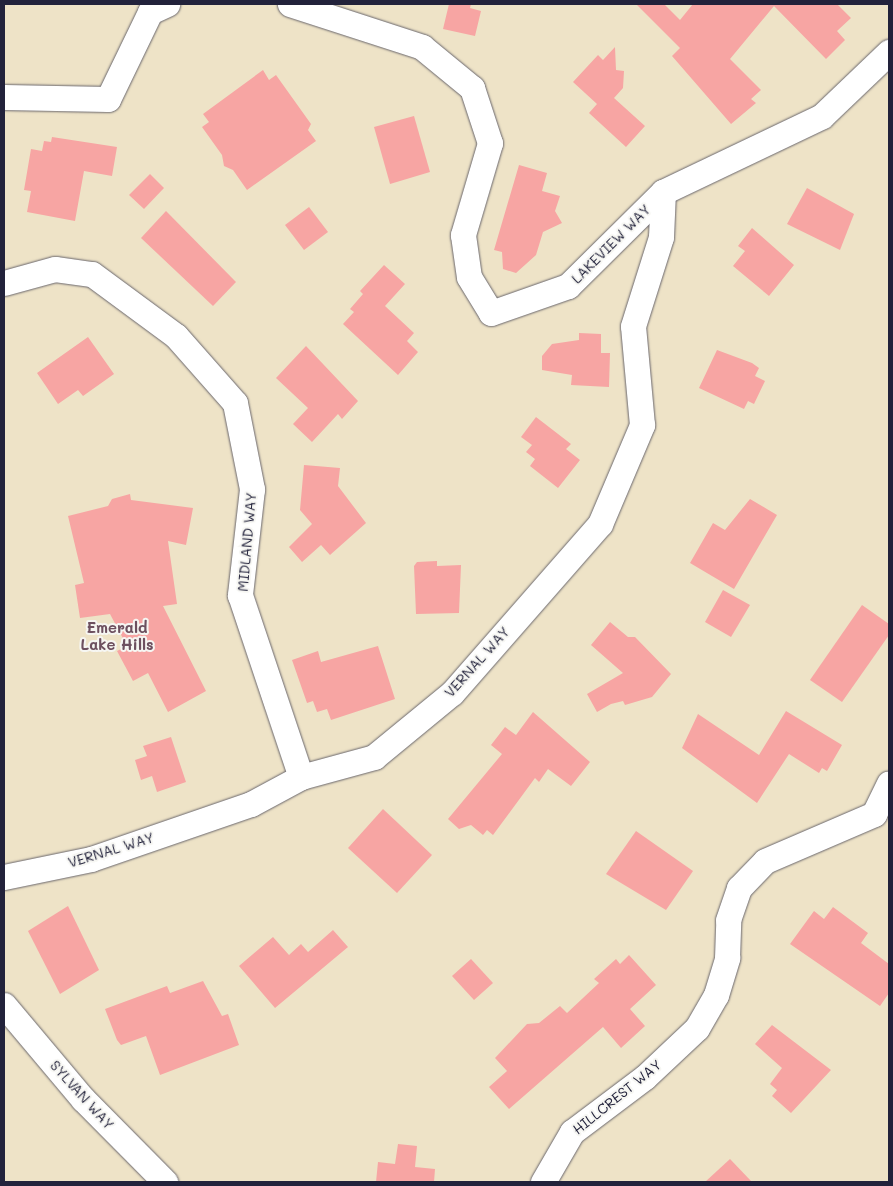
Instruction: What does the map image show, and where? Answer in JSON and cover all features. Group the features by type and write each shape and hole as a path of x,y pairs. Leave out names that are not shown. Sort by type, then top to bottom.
{"street":[{"path":"4,97 108,99 150,12 167,4"},
{"name":"LAKEVIEW WAY","path":"290,4 422,48 472,88 490,143 463,235 469,277 491,313 568,286 663,192 822,116 889,52"},
{"name":"VERNAL WAY","path":"4,877 91,859 251,804 301,777 374,757 452,693 600,524 642,425 632,326 661,237 663,192"},
{"name":"MIDLAND WAY","path":"4,283 54,269 92,274 176,336 235,403 252,489 240,595 301,777"},
{"name":"HILLCREST WAY","path":"543,1182 572,1132 645,1077 697,1028 716,995 727,958 728,920 739,888 765,860 874,814 889,783"},
{"name":"SYLVAN WAY","path":"4,1005 83,1099 165,1182"}],"building":[{"path":"449,4 471,4 470,8 481,11 475,36 443,29"},
{"path":"636,4 664,4 680,20 693,4 837,4 851,18 837,31 845,40 826,59 774,6 730,59 761,90 751,99 756,103 731,124 672,56 680,48"},
{"path":"615,47 616,70 624,71 623,88 614,98 645,126 626,147 589,113 597,104 573,82 598,55 603,60"},
{"path":"263,70 269,80 276,75 311,124 308,130 316,141 247,190 233,170 224,166 222,155 202,127 209,122 203,114"},
{"path":"414,116 430,172 390,184 374,127"},
{"path":"52,137 117,147 112,176 84,171 75,221 27,212 31,191 24,190 31,149 42,151 44,141 51,142"},
{"path":"519,165 547,173 542,191 560,196 555,211 562,223 543,232 536,255 516,273 503,269 502,252 494,250"},
{"path":"150,174 164,188 144,209 129,195"},
{"path":"807,188 854,214 840,250 787,224"},
{"path":"309,207 328,232 304,250 285,225"},
{"path":"166,211 236,282 213,306 141,238"},
{"path":"752,228 794,265 769,296 733,266 745,251 738,246"},
{"path":"384,265 405,284 385,306 414,333 407,341 418,352 398,375 343,324 354,312 350,309 363,294 360,291"},
{"path":"579,333 601,334 601,353 610,353 609,387 571,385 572,375 542,370 542,356 552,344 579,340"},
{"path":"88,337 114,374 83,396 78,390 58,404 37,373"},
{"path":"306,346 358,401 342,419 338,414 312,442 293,424 308,408 276,378"},
{"path":"717,350 752,363 759,368 755,376 765,381 754,404 748,401 744,409 699,388"},
{"path":"536,417 571,444 566,449 580,460 558,488 530,466 535,459 526,452 532,445 521,437"},
{"path":"304,465 340,468 338,486 366,523 330,555 321,545 302,562 289,547 312,524 300,510"},
{"path":"130,494 131,500 193,508 186,545 168,541 177,604 163,606 206,691 168,712 148,673 133,681 117,651 127,646 110,614 80,618 75,585 84,583 68,516 108,506 112,499"},
{"path":"750,499 777,515 734,589 690,563 713,523 725,530"},
{"path":"437,561 437,566 461,565 459,613 416,614 414,566 417,562"},
{"path":"723,590 750,605 731,637 705,622"},
{"path":"862,605 889,624 889,635 842,702 810,680"},
{"path":"610,622 628,637 635,637 671,674 652,697 625,705 623,701 611,704 597,712 587,694 623,673 591,645"},
{"path":"378,646 395,699 331,720 327,709 317,712 313,701 307,703 292,660 318,651 321,662"},
{"path":"786,711 842,745 827,771 822,768 819,773 789,754 757,803 682,748 698,714 759,755"},
{"path":"533,712 590,762 571,786 548,769 539,782 535,778 493,835 487,830 483,835 471,825 459,829 448,819 502,754 491,745 505,727 516,735"},
{"path":"171,737 186,782 157,792 152,776 141,780 135,760 147,756 143,746"},
{"path":"383,809 432,855 397,893 348,848"},
{"path":"636,831 693,871 666,910 606,874"},
{"path":"68,906 99,970 60,994 28,931"},
{"path":"833,907 868,933 861,943 889,964 889,993 880,1006 790,944 814,911 824,919"},
{"path":"333,930 348,947 275,1008 239,966 273,937 289,955 301,944 308,952"},
{"path":"629,955 656,985 630,1009 645,1026 621,1048 603,1027 509,1109 489,1087 507,1071 495,1058 527,1024 539,1023 560,1006 567,1013 599,983 594,979 616,959 620,964"},
{"path":"471,959 493,983 474,1000 452,976"},
{"path":"203,981 222,1016 228,1014 239,1045 160,1075 146,1036 121,1045 117,1040 105,1009 167,986 170,993"},
{"path":"772,1025 831,1070 791,1113 772,1096 777,1090 770,1084 782,1068 755,1044"},
{"path":"398,1144 417,1146 415,1167 435,1169 434,1182 376,1182 378,1162 395,1164"},
{"path":"730,1159 752,1182 705,1182"}],"district":[{"name":"Emerald Lake Hills","path":"117,636"}]}
